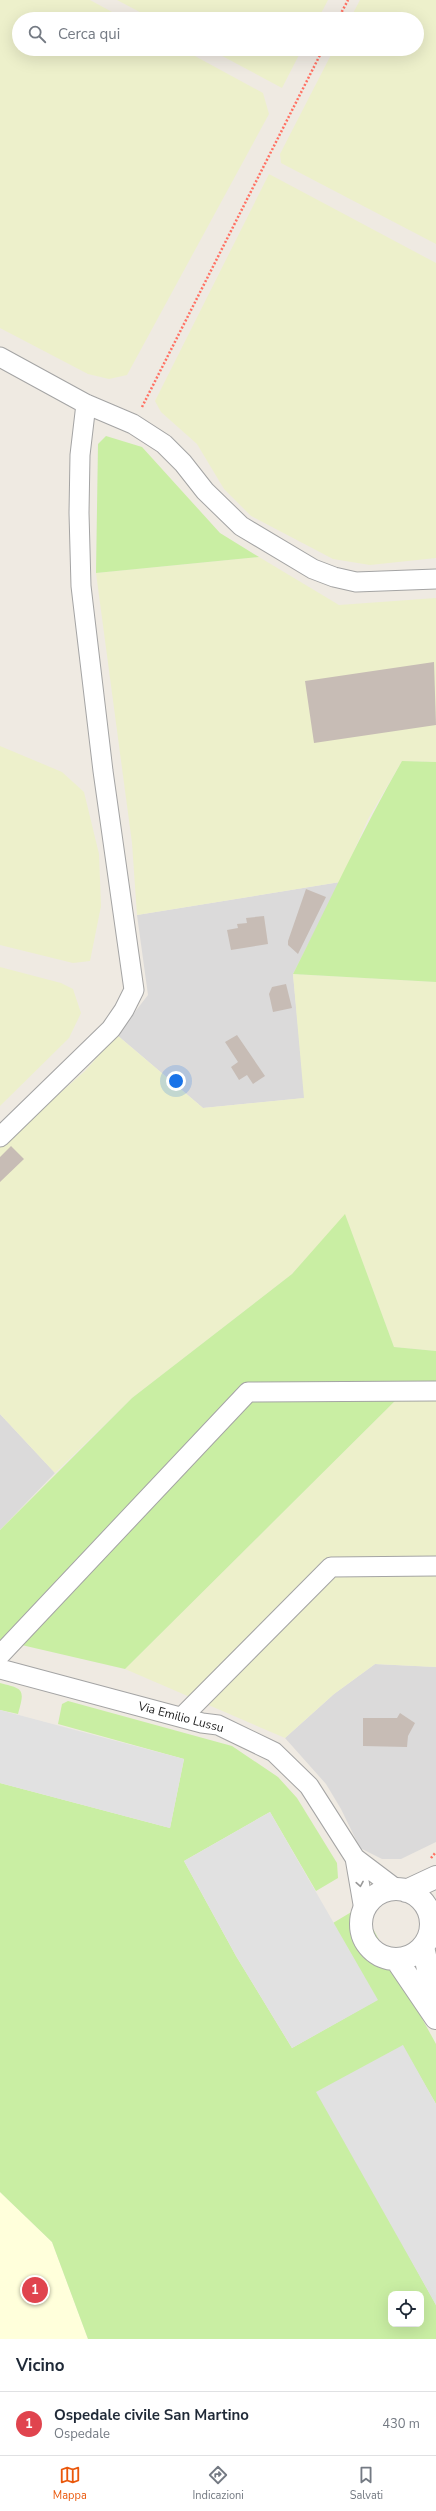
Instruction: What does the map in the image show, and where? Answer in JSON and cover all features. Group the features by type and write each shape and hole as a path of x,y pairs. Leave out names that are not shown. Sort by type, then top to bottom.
{"street":[{"path":"0,357 86,404 133,424 164,444 183,463 204,491 241,526 313,568 334,577 356,582 436,579"},
{"path":"0,1137 111,1029 124,1010 134,990 103,771 81,586 80,455 86,404"},
{"path":"0,1655 248,1392 436,1391"},
{"path":"182,1717 331,1567 436,1566"},
{"name":"Via Emilio Lussu","path":"0,1669 182,1717 218,1725 274,1752 309,1786 355,1858 401,1890"},
{"name":"Via Emilio Lussu","path":"355,1858 364,1910"},
{"path":"401,1890 423,1901 433,1912 431,1929 423,1947 415,1954 396,1959 386,1958 370,1947 362,1929 364,1910 377,1895 401,1890 436,1877"},
{"path":"423,1947 436,2004"},
{"path":"396,1959 436,2018"}],"path":[{"path":"342,12 348,0"},
{"path":"133,424 319,56"}],"shaded area":[{"path":"0,0 90,0 112,12 12,12 12,56 195,56 263,93 269,114 127,375 109,379 88,374 0,328"},
{"path":"117,0 328,0 322,12 140,12"},
{"path":"360,0 436,0 436,244 281,163 280,154 330,56 424,56 424,12 354,12"},
{"path":"222,56 298,56 282,88"},
{"path":"269,174 436,263 436,558 370,565 333,559 251,516 224,489 197,444 161,412 155,401"},
{"path":"259,557 339,605 436,598 436,762 402,761 368,819 340,882 137,915 132,843 96,573"},
{"path":"0,746 62,772 84,792 99,854 101,906 90,961 73,963 0,945"},
{"path":"340,882 293,974 305,1098 203,1108 117,1035 148,995 137,915"},
{"path":"0,967 61,983 73,989 81,1013 69,1038 0,1106"},
{"path":"293,974 436,982 436,1351 394,1347 345,1215 292,1274 132,1398 55,1473 0,1414 0,1146 85,1071 117,1035 203,1108 304,1098"},
{"path":"401,1395 436,1395 436,1667 375,1664 334,1694 285,1738 125,1669"},
{"path":"0,1414 55,1473 0,1530"},
{"path":"375,1664 436,1667 436,1842 401,1859 382,1859 360,1848 341,1809 326,1784 285,1738 334,1694"},
{"path":"0,1710 184,1759 170,1828 0,1783"},
{"path":"270,1812 378,2000 292,2048 236,1956 184,1861"},
{"path":"403,2045 436,2104 436,2305 316,2092"},
{"path":"0,2192 52,2242 88,2339 0,2339"}],"green space":[{"path":"106,436 142,447 220,533 259,557 96,573 98,444"},
{"path":"402,761 436,762 436,982 293,974 359,840"},
{"path":"345,1214 394,1347 436,1351 436,1395 401,1395 125,1669 0,1640 0,1530 132,1398 292,1274"},
{"path":"0,1683 14,1687 21,1691 22,1699 18,1714 0,1710"},
{"path":"68,1701 232,1746 278,1777 297,1798 337,1863 338,1878 316,1891 270,1812 184,1861 236,1956 292,2048 377,2000 333,1923 353,1911 366,1916 436,2044 436,2104 402,2045 398,2236 436,2305 436,2339 88,2339 52,2242 0,2192 0,1783 170,1828 184,1759 58,1724 62,1704"},
{"path":"436,1910 436,1941 426,1926"}],"building":[{"path":"434,662 436,725 314,743 305,681"},
{"path":"306,889 326,897 298,954 288,945 288,941"},
{"path":"264,916 268,944 231,950 227,930 238,928 237,924 247,923 246,918"},
{"path":"286,984 292,1008 273,1012 269,994 272,987"},
{"path":"237,1035 265,1076 253,1084 247,1075 239,1080 231,1067 238,1062 225,1042"},
{"path":"11,1146 24,1159 0,1182 0,1157"},
{"path":"400,1713 415,1723 408,1736 407,1747 363,1746 363,1718 397,1718"}],"place":[{"name":"Ospedale civile San Martino","path":"35,2290"}]}
